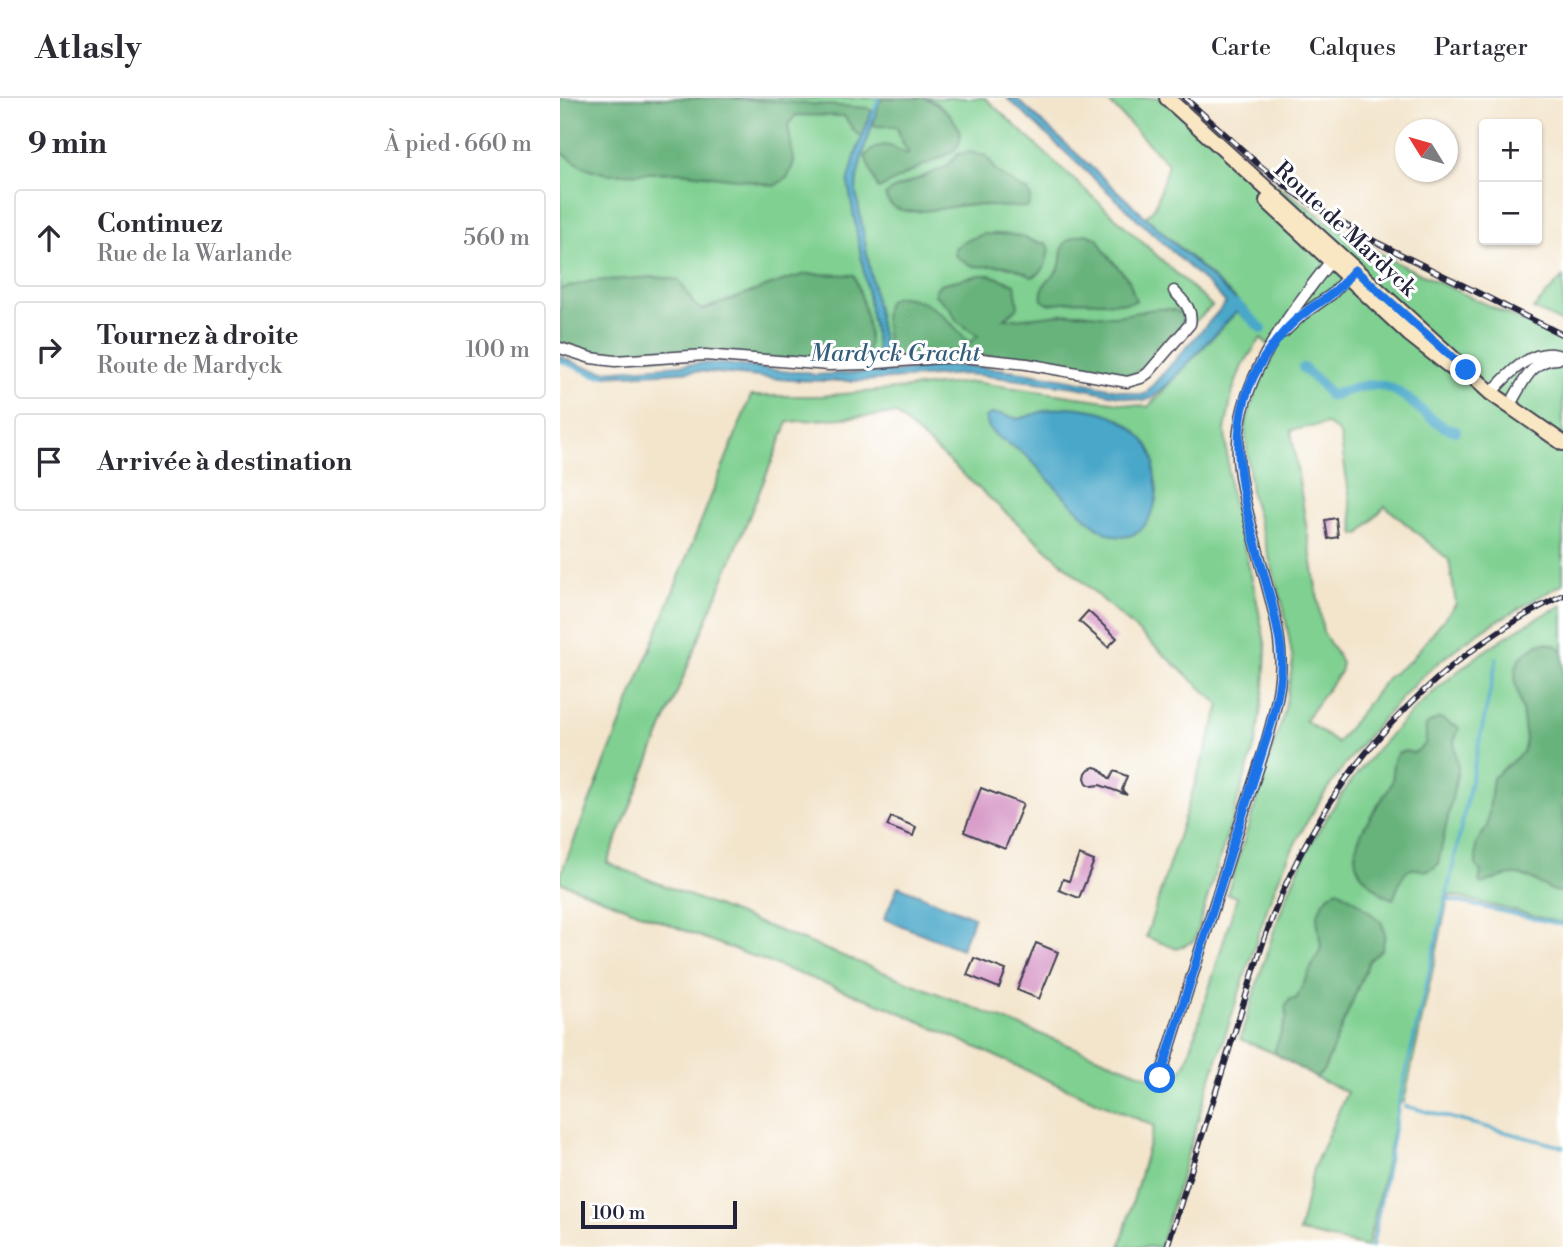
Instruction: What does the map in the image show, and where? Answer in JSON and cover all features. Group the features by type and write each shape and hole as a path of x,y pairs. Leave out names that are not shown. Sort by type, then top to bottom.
{"main road":[{"name":"Route de Mardyck","path":"1166,98 1289,222 1351,273 1426,349 1563,443"}],"street":[{"path":"1160,1078 1265,744 1280,684 1278,631 1243,493 1238,455 1246,397 1262,360 1283,325 1334,258"},
{"path":"1262,360 1298,318 1330,296 1351,273"},
{"path":"560,348 591,358 615,361 705,355 809,364 981,358 1132,381 1148,373 1190,324 1190,310 1174,291"},
{"path":"1491,393 1507,375 1532,358 1547,353 1563,358"},
{"path":"1509,406 1535,366 1545,360 1563,358"}],"green space":[{"path":"560,98 985,98 1212,306 1142,371 943,352 865,360 560,342"},
{"path":"560,98 726,98 868,108 872,111 862,137 844,116 796,115 788,125 794,162 788,177 774,186 680,172 607,174 583,167 560,151"},
{"path":"925,98 934,102 952,118 960,132 960,140 957,147 943,157 878,189 865,156 885,145 909,153 897,127 873,125 880,100"},
{"path":"1105,98 1181,98 1269,179 1330,223 1397,263 1563,340 1563,584 1509,614 1440,661 1378,724 1340,771 1292,850 1268,906 1207,1090 1160,1247 1120,1247 1154,1126 888,1007 560,882 560,876 751,396 821,396 973,382 1148,407 1237,311 1246,319 1250,312 1146,217 1155,207 1168,164","holes":["1261,338 1276,352 1256,388 1245,427 1251,493 1284,610 1293,661 1284,713 1227,894 1237,897 1187,1061 1172,1086 607,863 788,422 896,414 1220,705 1146,937 1177,949 1194,941 1256,742 1264,688 1266,648 1230,491 1225,430 1233,390 1242,366","1328,424 1340,434 1355,535 1359,535 1385,506 1449,560 1456,604 1411,660 1388,677 1337,743 1305,720 1340,672 1342,663 1323,632 1291,430"]},
{"path":"969,152 987,156 996,171 1028,191 1031,197 1028,207 967,205 909,211 890,204 885,195 894,189 946,167 958,154"},
{"path":"984,234 1015,235 1046,243 1049,248 1045,266 1032,277 1008,267 974,266 955,255 955,248"},
{"path":"1086,234 1097,238 1105,252 1129,280 1136,301 1073,301 1048,304 1042,300 1045,284 1058,270 1065,243"},
{"path":"806,274 854,275 863,302 869,336 867,352 859,360 627,357 583,351 560,342 560,289 592,281 656,277 679,280 694,304 702,310"},
{"path":"990,275 1015,284 1018,307 1004,319 1076,313 1114,316 1168,309 1183,315 1182,324 1164,352 1128,377 1030,360 943,352 890,357 884,313 888,303 897,297 912,299 931,307 948,320 969,343 978,336 957,321 950,308 935,295 935,290 940,284"},
{"path":"1563,277 1563,323 1533,309"},
{"path":"1563,605 1563,923 1449,895 1404,1102 1399,1103 1368,1247 1299,1232 1313,1169 1347,1092 1316,1078 1276,1054 1240,1039 1288,892 1319,831 1345,791 1375,752 1408,716 1482,653"},
{"path":"1546,643 1563,651 1563,892 1519,875 1482,884 1479,882 1481,872 1476,866 1476,844 1487,827 1493,778 1523,752 1526,740 1515,682 1516,668 1520,658 1538,644"},
{"path":"1439,718 1459,729 1454,741 1458,770 1438,864 1428,870 1410,869 1406,872 1393,899 1380,892 1361,874 1356,860 1356,849 1365,826 1391,785 1393,765 1398,753 1413,753 1422,748 1426,742 1426,725"},
{"path":"1338,890 1358,902 1382,923 1385,935 1382,949 1369,961 1324,1070 1316,1078 1276,1054 1275,1049 1287,1017 1287,1004 1290,999 1296,999 1321,948 1317,918 1321,906 1329,895"}],"water":[{"path":"1007,98 1016,98 1250,313 1246,319 1237,311 1152,398 1144,401 1076,387 963,374 862,381 790,380 698,371 602,376 560,361 560,356 582,366 604,371 705,363 806,372 814,375 877,372 879,358 848,183 872,111 876,113 861,162 856,192 886,371 889,373 945,366 981,367 1065,379 1144,395 1226,303"},
{"path":"1068,407 1096,411 1120,420 1142,438 1152,452 1156,500 1150,517 1139,531 1132,535 1115,536 1097,527 1078,511 1027,456 992,432 985,418 990,414 1000,414 1019,419"},
{"path":"898,886 974,917 961,949 884,919"}],"building":[{"path":"1336,518 1338,537 1328,539 1325,520"},
{"path":"1088,611 1117,638 1108,647 1079,621"},
{"path":"1094,767 1099,768 1110,779 1114,771 1127,776 1122,790 1127,795 1087,783 1086,773"},
{"path":"981,788 1023,804 1005,849 964,832"},
{"path":"891,817 916,827 913,836 887,826"},
{"path":"1079,855 1094,861 1079,898 1059,890 1063,879 1069,881"},
{"path":"1036,943 1058,952 1039,999 1017,990"},
{"path":"974,958 1006,970 999,988 967,975"}],"waterway":[{"path":"873,116 879,98"},
{"name":"Mardyck Gracht","path":"1237,305 1262,329"},
{"name":"Mardyck Gracht","path":"560,361 593,375 604,376"},
{"name":"Mardyck Gracht","path":"1303,368 1330,396 1374,385 1390,388 1436,422 1456,431"},
{"path":"1372,1247 1399,1103 1497,658"},
{"path":"1446,899 1563,925"},
{"path":"1405,1106 1563,1147"}],"railway":[{"path":"1185,98 1258,164 1333,218 1563,335"},
{"path":"1167,1247 1269,927 1285,885 1318,822 1374,743 1442,674 1480,644 1563,595"}],"route":[{"path":"1160,1078 1271,724 1280,684 1278,631 1239,468 1241,422 1252,380 1262,360 1292,324 1332,294 1355,270 1466,370"}]}
